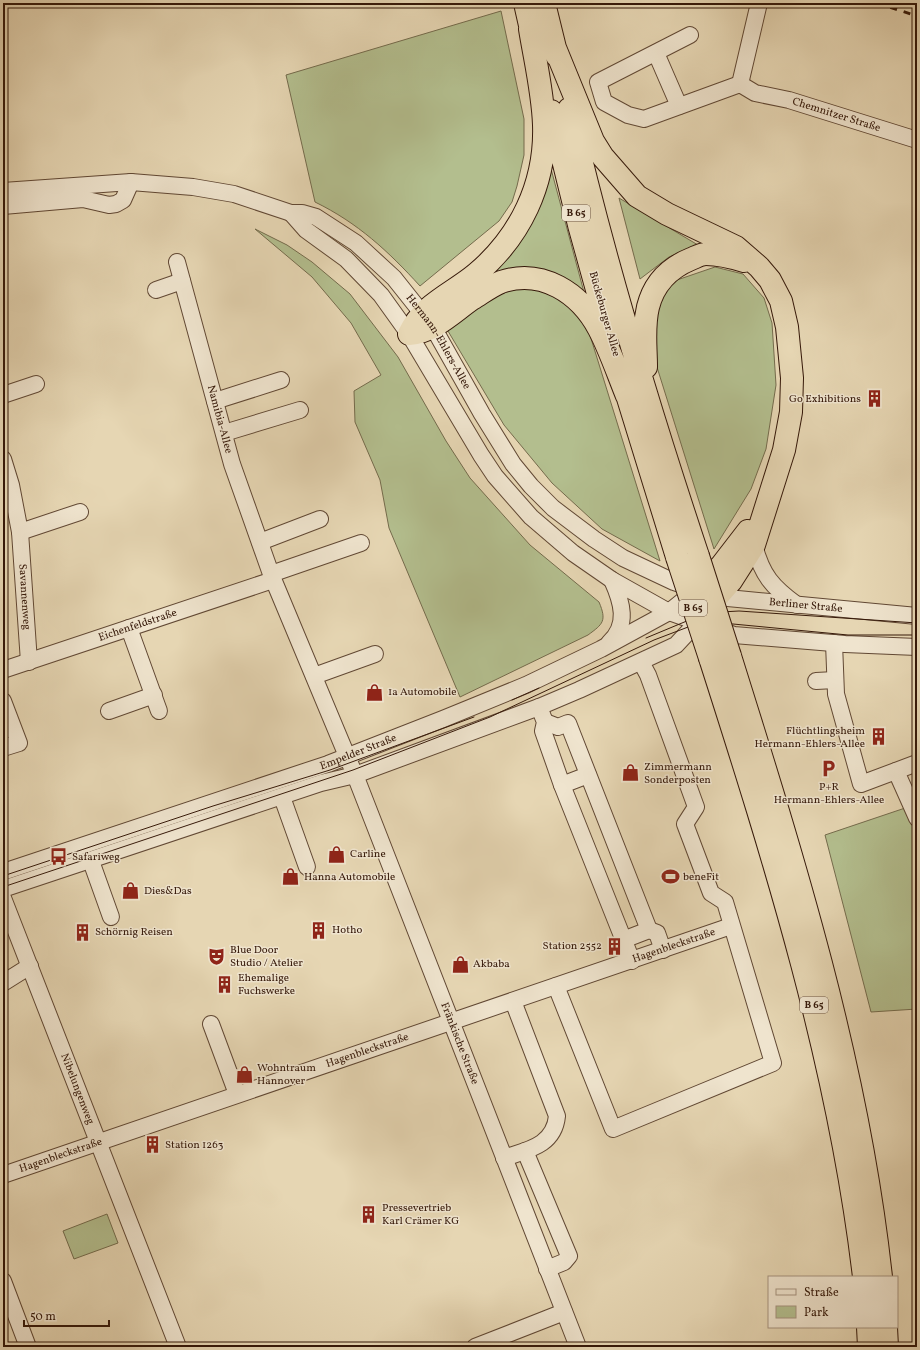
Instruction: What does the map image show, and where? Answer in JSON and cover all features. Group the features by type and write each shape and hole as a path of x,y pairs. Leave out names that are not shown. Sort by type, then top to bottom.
{"highway":[{"name":"Bückeburger Allee","path":"526,3 530,29 579,225 637,398 720,657"},
{"name":"Bückeburger Allee","path":"544,3 597,221 637,398"},
{"path":"409,334 421,333 427,320 494,256 517,229 535,191 540,168 544,125 530,29"},
{"path":"553,43 593,141 603,157 637,196 667,214 736,248 760,267 770,280 781,301 787,327 792,378 790,412 784,450 754,545 731,581 717,597"},
{"path":"637,398 648,307 654,291 664,276 677,264 703,254 723,255 760,267"},
{"path":"427,320 501,282 525,278 546,281 569,293 580,303 599,329 637,398"},
{"path":"695,591 711,576 747,533 768,500"},
{"name":"B 65","path":"720,657 820,1027 842,1130 864,1276"},
{"name":"B 65","path":"720,657 798,876 837,1023 859,1126 876,1229 881,1276"},
{"path":"868,1328 869,1347"},
{"path":"886,1328 887,1347"}],"street":[{"path":"690,35 598,82 604,102 628,115 641,119 740,84 759,3"},
{"path":"656,53 679,106"},
{"name":"Chemnitzer Straße","path":"740,84 755,93 789,100 917,140"},
{"path":"3,206 83,198 109,205 116,204 123,200 131,182"},
{"name":"Hermann-Ehlers-Allee","path":"3,191 131,182 193,187 234,194 291,213 302,213 316,217 356,243 394,278 427,320 513,464 531,486 554,508 594,540 623,558 695,591"},
{"path":"291,213 306,230 346,260 376,290 409,334 466,431 495,476 530,517 573,553 612,580 669,612 728,633 834,643 914,647"},
{"name":"Namibia-Allee","path":"177,262 232,464 272,577 348,756"},
{"path":"156,290 182,281"},
{"path":"215,401 281,380"},
{"path":"3,395 36,384"},
{"path":"224,433 300,410"},
{"name":"Savannenweg","path":"3,459 13,492 20,532 29,662"},
{"path":"20,532 80,512"},
{"path":"260,542 320,519"},
{"path":"272,577 361,543"},
{"path":"754,545 761,569 785,596 797,605"},
{"path":"711,576 728,633"},
{"name":"Eichenfeldstraße","path":"3,670 129,628 272,577"},
{"path":"601,650 613,639 620,629 622,615 619,596 612,580"},
{"name":"Berliner Straße","path":"695,591 717,597 917,616"},
{"name":"Empelder Straße","path":"3,872 348,756 526,685 601,650 669,612 695,591"},
{"path":"697,622 717,597"},
{"name":"Empelder Straße","path":"3,889 91,861 321,783 355,775 539,707 676,645 697,622"},
{"path":"129,628 159,711"},
{"path":"834,643 836,694 861,784 917,764"},
{"path":"314,676 375,654"},
{"path":"556,986 613,1129 773,1064 725,902 710,893 685,824 696,807 641,662"},
{"path":"816,681 835,680"},
{"path":"109,711 154,695"},
{"path":"3,701 19,742 3,748"},
{"path":"539,707 545,722 543,731 562,785 632,961"},
{"path":"545,722 558,727 568,723 649,930"},
{"name":"Fränkische Straße","path":"348,756 578,1347"},
{"path":"896,771 917,818"},
{"path":"562,785 588,775"},
{"path":"282,797 307,866"},
{"path":"591,858 616,848"},
{"path":"91,861 111,917"},
{"name":"Nibelungenweg","path":"3,898 178,1347"},
{"name":"Hagenbleckstraße","path":"3,1175 98,1141 632,961 731,926"},
{"path":"624,940 649,930 657,933 663,950"},
{"path":"3,983 30,966"},
{"path":"504,1158 543,1144 554,1127 557,1116 513,1001"},
{"path":"211,1024 237,1094"},
{"path":"525,1151 569,1256 564,1262 547,1269"},
{"path":"3,1281 28,1347"},
{"path":"475,1347 564,1312"}],"green space":[{"path":"501,11 524,119 524,155 517,186 512,202 499,221 420,286 372,239 345,219 315,202 286,75"},
{"path":"550,165 585,296 485,277"},
{"path":"619,198 698,245 669,257 640,279"},
{"path":"255,229 287,245 312,262 350,294 398,357 446,441 470,478 530,545 599,602 603,618 602,622 597,628 588,635 460,697 389,528 380,480 355,422 354,391 381,375 351,323 312,277"},
{"path":"715,267 743,274 764,298 772,323 776,385 766,449 751,489 714,549 656,364 654,308 674,281"},
{"path":"514,279 580,303 660,561 602,529 552,483 504,425 442,321"},
{"path":"917,804 917,1009 871,1012 825,835"},
{"path":"107,1214 118,1243 74,1259 63,1231"}],"tram line":[{"path":"646,638 694,618 721,612 739,611 917,623"},
{"path":"3,887 353,770 490,717 654,640 696,624 733,624 848,635 917,635"},
{"path":"512,700 539,688"},
{"path":"3,876 213,806 330,770 474,717"}],"railway":[{"path":"877,3 917,16"},
{"path":"906,3 917,7"}],"place":[{"name":"Go Exhibitions","path":"874,399"},
{"name":"1a Automobile","path":"375,692"},
{"name":"Flüchtlingsheim Hermann-Ehlers-Allee","path":"878,737"},
{"name":"P+R Hermann-Ehlers-Allee","path":"829,769"},
{"name":"Zimmermann Sonderposten","path":"631,773"},
{"name":"Carline","path":"337,854"},
{"name":"Safariweg","path":"59,857"},
{"name":"Hanna Automobile","path":"291,877"},
{"name":"beneFit","path":"670,877"},
{"name":"Dies&Das","path":"131,891"},
{"name":"Hotho","path":"319,930"},
{"name":"Schörnig Reisen","path":"82,932"},
{"name":"Station 2552","path":"615,946"},
{"name":"Blue Door Studio / Atelier","path":"217,956"},
{"name":"Akbaba","path":"460,964"},
{"name":"Ehemalige Fuchswerke","path":"225,984"},
{"name":"Wohntraum Hannover","path":"244,1074"},
{"name":"Station 1263","path":"152,1145"},
{"name":"Pressevertrieb Karl Crämer KG","path":"369,1214"}]}
